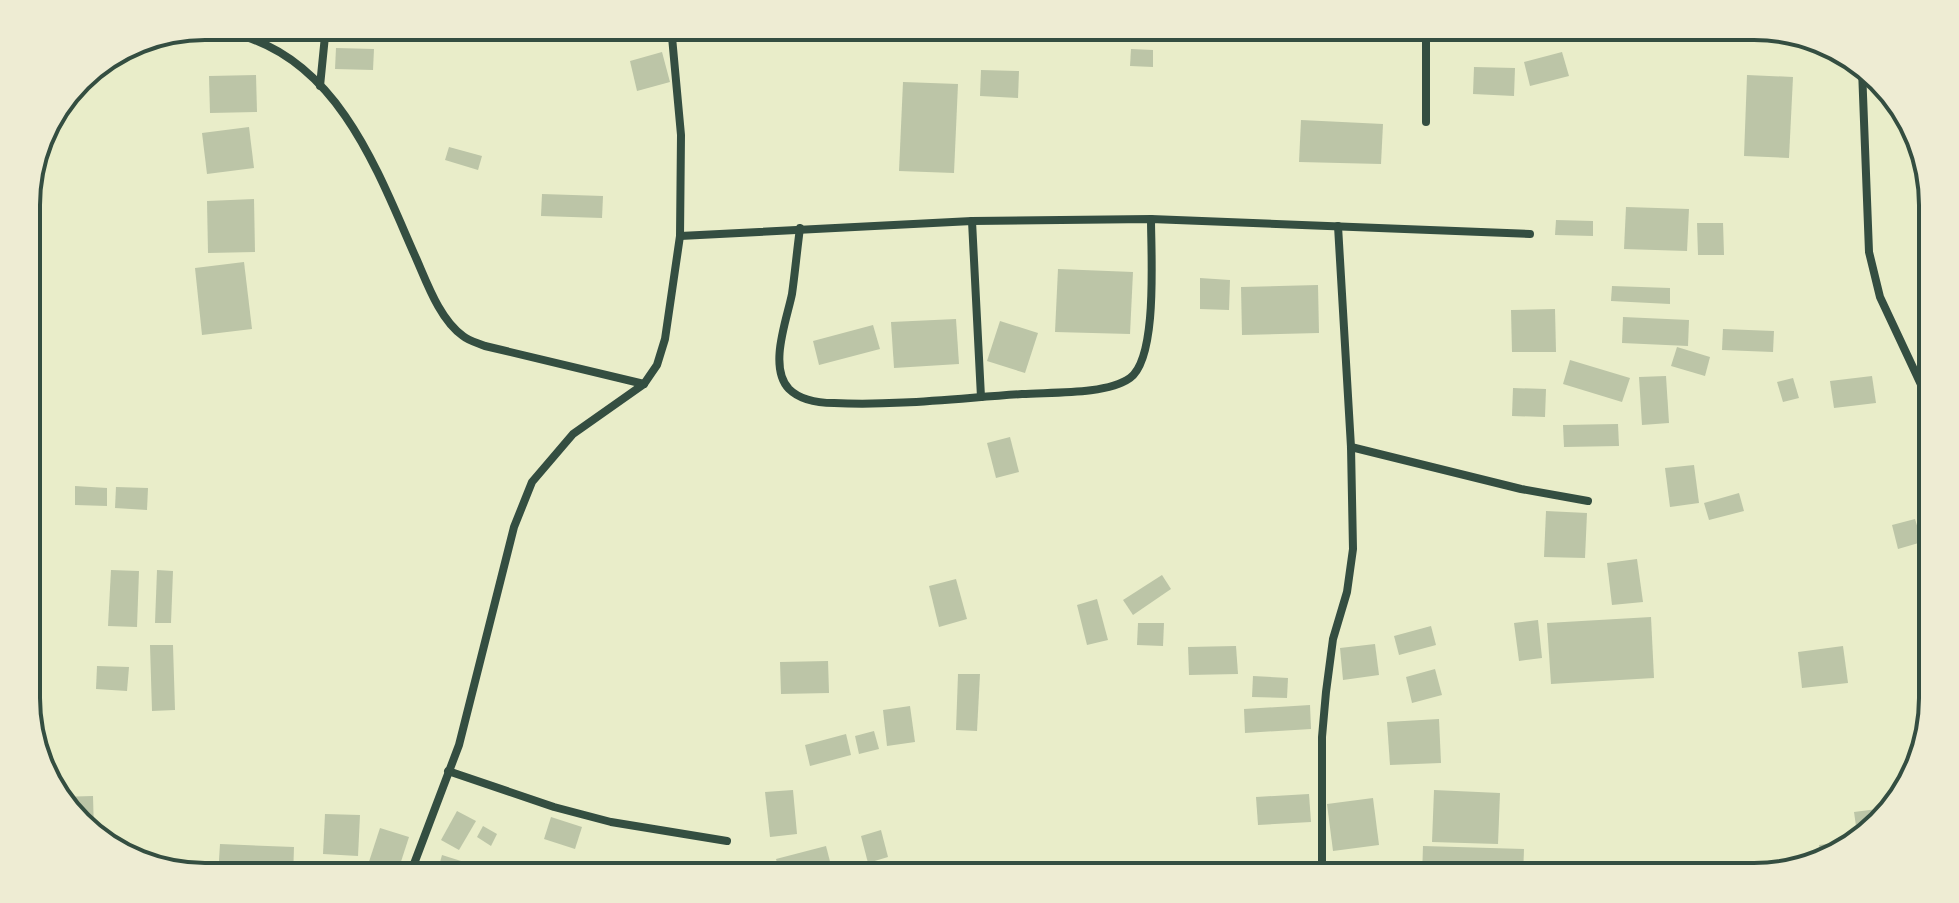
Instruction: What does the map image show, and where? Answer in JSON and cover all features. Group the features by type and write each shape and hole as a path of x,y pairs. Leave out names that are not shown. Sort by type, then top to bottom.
{"street":[{"path":"251,40 282,54 320,86 347,119 370,156 425,279 447,318 462,336 485,346 644,384"},
{"path":"320,86 325,40"},
{"path":"414,863 459,745 514,527 532,482 573,434 644,384 657,365 665,339 680,236 681,135 672,40"},
{"path":"1426,40 1426,122"},
{"path":"1862,81 1869,252 1880,297 1919,380"},
{"path":"680,236 972,221 1151,219 1530,234"},
{"path":"800,228 791,296 780,341 780,365 787,387 804,399 832,404 1103,388 1130,378 1144,360 1150,329 1151,219"},
{"path":"972,221 981,397"},
{"path":"1322,863 1322,737 1333,639 1347,592 1353,549 1351,447 1338,226"},
{"path":"1351,447 1521,489 1588,501"},
{"path":"448,771 611,822 727,841"}],"building":[{"path":"336,48 374,49 373,70 335,69"},
{"path":"1131,49 1153,50 1153,67 1130,66"},
{"path":"662,52 670,82 637,91 630,61"},
{"path":"1562,52 1569,76 1530,86 1524,62"},
{"path":"1474,67 1515,68 1514,96 1473,94"},
{"path":"981,70 1019,71 1018,98 980,96"},
{"path":"256,75 257,112 210,113 209,76"},
{"path":"1747,75 1793,77 1789,158 1744,156"},
{"path":"903,82 958,84 954,173 899,171"},
{"path":"1301,120 1383,124 1381,164 1299,162"},
{"path":"249,127 254,168 207,174 202,133"},
{"path":"449,147 482,156 478,170 445,160"},
{"path":"542,194 603,196 602,218 541,216"},
{"path":"254,199 255,252 208,253 207,201"},
{"path":"1626,207 1689,209 1687,251 1624,249"},
{"path":"1556,220 1593,221 1593,236 1555,235"},
{"path":"1697,223 1723,223 1724,255 1698,255"},
{"path":"244,262 252,329 202,335 195,268"},
{"path":"1058,269 1133,272 1130,334 1055,332"},
{"path":"1200,278 1230,280 1229,310 1200,309"},
{"path":"1318,285 1319,333 1242,335 1241,287"},
{"path":"1612,286 1670,288 1670,304 1611,301"},
{"path":"1555,309 1556,352 1512,352 1511,310"},
{"path":"1623,317 1689,320 1688,346 1622,343"},
{"path":"956,319 959,364 894,368 891,322"},
{"path":"1000,321 1038,333 1025,373 987,361"},
{"path":"873,325 880,349 819,365 813,341"},
{"path":"1723,329 1774,331 1773,352 1722,350"},
{"path":"1677,347 1710,357 1705,376 1671,366"},
{"path":"1570,360 1630,378 1622,402 1563,384"},
{"path":"1666,376 1669,423 1642,425 1639,377"},
{"path":"1872,376 1876,403 1834,408 1830,381"},
{"path":"1793,378 1799,398 1783,402 1777,382"},
{"path":"1513,388 1546,389 1545,417 1512,416"},
{"path":"1618,424 1619,446 1564,447 1563,425"},
{"path":"1010,437 1019,472 996,478 987,443"},
{"path":"1694,465 1699,503 1670,507 1665,468"},
{"path":"75,486 107,488 107,506 75,505"},
{"path":"116,487 148,488 147,510 115,508"},
{"path":"1739,493 1744,511 1709,520 1704,503"},
{"path":"1546,511 1587,513 1585,558 1544,557"},
{"path":"1915,519 1919,543 1898,549 1892,525"},
{"path":"1637,559 1643,602 1612,605 1607,563"},
{"path":"111,570 139,571 137,627 108,626"},
{"path":"157,570 173,571 171,623 155,623"},
{"path":"1162,575 1171,589 1133,615 1123,600"},
{"path":"956,579 967,619 939,627 929,586"},
{"path":"1097,599 1108,640 1087,645 1077,605"},
{"path":"1651,617 1654,678 1551,684 1547,623"},
{"path":"1538,620 1542,658 1519,661 1514,623"},
{"path":"1138,623 1164,623 1163,646 1137,645"},
{"path":"1431,626 1436,645 1399,655 1394,636"},
{"path":"1375,644 1379,675 1343,680 1340,648"},
{"path":"150,645 173,645 175,710 152,711"},
{"path":"1236,646 1238,674 1189,675 1188,647"},
{"path":"1843,646 1848,683 1802,688 1798,652"},
{"path":"828,661 829,693 781,694 780,662"},
{"path":"97,666 129,667 127,691 96,689"},
{"path":"1435,669 1442,695 1412,703 1406,677"},
{"path":"958,674 980,674 977,731 956,730"},
{"path":"1253,676 1288,678 1287,698 1252,697"},
{"path":"1310,705 1311,729 1245,733 1244,709"},
{"path":"910,706 915,742 887,746 883,710"},
{"path":"1439,719 1441,763 1390,765 1387,722"},
{"path":"874,731 879,749 859,754 855,736"},
{"path":"846,734 851,755 810,766 805,745"},
{"path":"793,790 797,834 770,837 765,792"},
{"path":"1434,790 1500,793 1498,844 1432,842"},
{"path":"1309,794 1311,822 1258,825 1256,797"},
{"path":"93,796 94,820 88,815 72,797"},
{"path":"1373,798 1379,845 1333,851 1327,804"},
{"path":"1876,809 1856,827 1854,812"},
{"path":"457,811 476,821 459,850 441,840"},
{"path":"325,814 360,815 358,856 323,854"},
{"path":"551,817 582,827 575,849 544,839"},
{"path":"483,826 497,834 491,846 477,837"},
{"path":"380,828 409,837 401,863 369,863"},
{"path":"881,830 888,857 868,863 861,836"},
{"path":"220,844 294,847 293,863 219,863"},
{"path":"826,846 830,863 777,863 776,859"},
{"path":"1423,846 1524,849 1524,863 1422,863"},
{"path":"442,855 461,861 460,863 440,863"}]}
